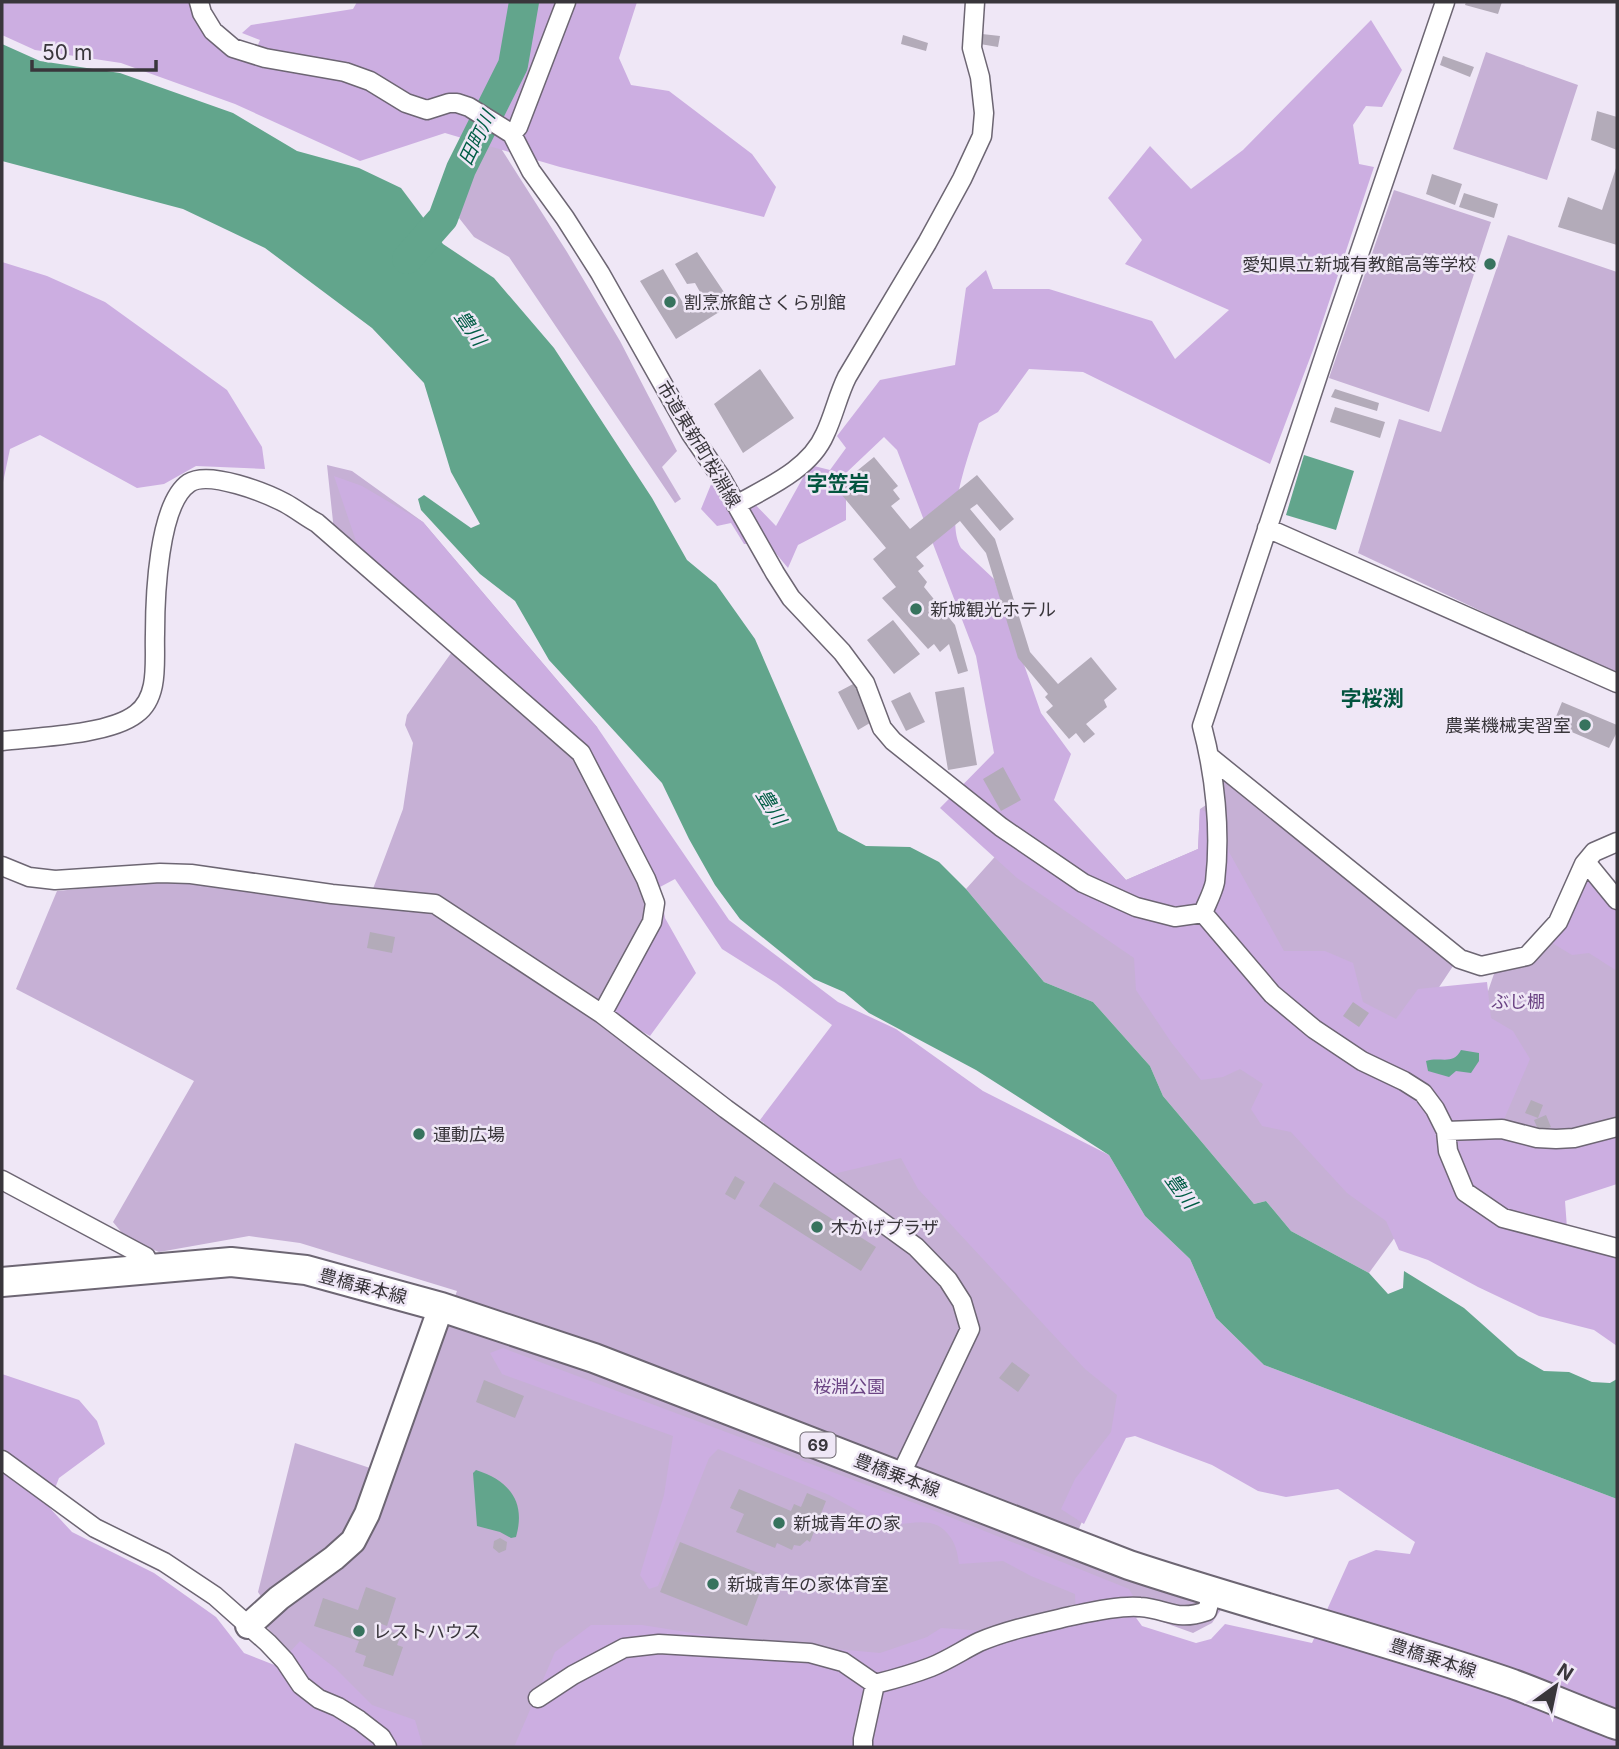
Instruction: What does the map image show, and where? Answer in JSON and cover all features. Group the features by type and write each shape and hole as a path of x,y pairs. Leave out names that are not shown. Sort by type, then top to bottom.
{"main road":[{"name":"豊橋乗本線","path":"2,1282 231,1262 306,1270 441,1307 594,1358 1067,1542 1212,1592 1369,1637 1514,1684 1617,1725"}],"street":[{"name":"市道東新町桜淵線","path":"199,2 213,31 233,48 265,58 345,72 370,81 406,103 427,110 449,103 469,107 512,134 531,171 600,273 691,435 720,476 791,598 842,652 865,683 878,719 893,741 1000,827 1083,883 1136,906 1175,917 1203,912"},
{"path":"512,134 518,127 566,2"},
{"path":"736,505 792,473 825,435 838,394 847,377 962,179 982,136 984,113 980,78 972,48 975,2"},
{"path":"1445,2 1202,726 1215,792 1215,875 1214,885 1203,912 1272,994 1314,1029 1362,1061 1423,1093 1446,1131 1448,1151 1465,1192 1503,1218 1617,1248"},
{"path":"2,741 110,726 136,714 148,700 155,674 156,590 167,518 178,493 192,481 210,480 243,485 286,503 317,523 581,753 646,879 655,903 652,922 602,1014"},
{"path":"1268,528 1617,683"},
{"path":"1210,757 1460,959 1481,966 1527,956 1558,922 1584,864 1594,852 1617,842"},
{"path":"1584,864 1590,867 1617,900"},
{"path":"2,866 29,877 55,880 160,873 191,874 332,894 435,904 602,1014 726,1109 916,1247 948,1280 962,1302 970,1329 900,1476"},
{"path":"1446,1131 1502,1129 1537,1138 1556,1139 1574,1138 1617,1127"},
{"path":"2,1180 146,1257 149,1269"},
{"path":"248,1626 279,1598 353,1541 367,1514 441,1307"},
{"path":"2,1460 95,1528 164,1562 215,1596 285,1661 301,1685 319,1699 359,1720 381,1737 387,1747"},
{"path":"538,1698 573,1675 624,1648 660,1644 810,1653 843,1662 875,1684 903,1678 934,1666 979,1642 1002,1634 1072,1616 1136,1606 1160,1609 1179,1617 1192,1616 1207,1611 1212,1592"},
{"path":"863,1747 875,1684"}],"green space":[{"path":"1486,52 1578,85 1547,180 1453,149"},
{"path":"503,141 502,150 620,341 677,451 662,467 681,499 675,503 509,257 474,237 459,218 470,179 487,143"},
{"path":"1394,190 1491,222 1429,412 1329,378"},
{"path":"1508,235 1617,272 1617,675 1358,553 1399,419 1441,432"},
{"name":"桜淵公園","path":"327,465 352,471 423,522 597,727 652,903 593,1016 656,1066 754,1136 840,1023 1144,1380 1067,1556 1224,1605 1212,1623 1193,1633 1146,1616 1011,1642 538,1747 392,1747 325,1694 266,1626 273,1615 258,1592 295,1443 388,1474 457,1291 300,1243 249,1236 159,1252 127,1239 113,1222 194,1081 16,989 57,891 160,881 368,902 403,809 413,743 405,725 407,715 459,642 334,531"},
{"name":"ぶじ棚","path":"1215,765 1455,963 1424,1010 1479,1017 1495,971 1560,925 1617,906 1617,1133 1430,1189 1369,1273 1291,1231 1266,1201 1254,1204 1163,1096 1150,1066 1093,1002 1044,982 966,889 1010,840 1053,802 1126,880 1198,849 1200,809 1215,799"}],"shaded area":[{"path":"2,2 190,2 206,37 238,57 252,59 260,40 242,33 251,25 353,9 357,2 637,2 619,58 631,85 669,91 752,154 776,187 764,217 560,167 445,133 360,161 235,104 121,63 35,50 2,35"},
{"path":"1371,20 1402,70 1382,107 1366,106 1353,125 1359,164 1374,167 1313,350 1270,464 1083,372 1029,369 998,412 979,423 960,486 955,521 956,536 961,548 994,579 1041,713 1071,754 1054,800 1126,880 1198,849 1200,809 1224,820 1229,852 1284,951 1325,951 1353,963 1363,1002 1396,1019 1418,989 1487,982 1491,1018 1513,1031 1530,1059 1499,1131 1617,1133 1617,1184 1565,1201 1567,1228 1617,1253 1617,1346 1594,1330 1539,1316 1428,1260 1399,1250 1386,1221 1347,1193 1291,1132 1262,1126 1251,1109 1263,1084 1240,1069 1223,1077 1201,1080 1136,990 1134,958 1017,878 940,808 994,753 976,656 897,450 884,437 846,473 846,520 798,545 788,568 768,544 744,544 731,523 717,526 701,509 712,482 744,493 776,526 810,465 830,470 846,448 837,436 880,380 955,365 966,288 986,270 993,289 1049,289 1152,321 1175,359 1229,310 1125,264 1142,240 1108,198 1150,146 1191,189 1243,150"},
{"path":"2,262 47,276 105,302 227,390 262,447 265,469 196,466 164,484 137,488 40,435 10,449 2,487"},
{"path":"334,476 362,486 423,522 597,727 729,920 838,1002 896,1029 983,1091 1109,1155 1145,1216 1190,1259 1216,1318 1264,1365 1617,1499 1617,1747 514,1747 555,1652 591,1625 642,1625 737,1640 880,1653 927,1637 941,1628 986,1631 1076,1621 1075,1594 1003,1561 959,1564 953,1541 941,1527 924,1522 879,1522 829,1495 718,1449 709,1458 658,1586 649,1589 640,1575 664,1495 673,1436 502,1374 490,1353 503,1348 925,1507 1129,1589 1133,1596 1134,1615 1142,1626 1196,1643 1211,1639 1225,1624 1312,1643 1349,1561 1376,1550 1410,1554 1415,1542 1338,1489 1286,1497 1258,1491 1212,1465 1135,1436 1126,1438 1084,1524 1061,1509 1075,1479 1111,1432 1117,1395 1085,1369 918,1189 901,1158 833,1174 760,1120 832,1025 776,983 722,949 675,879 660,887 665,918 696,973 650,1036 611,1014 655,922 586,751 360,553"},
{"path":"1583,870 1617,906 1617,971 1589,953 1572,955 1549,941"},
{"path":"2,1374 79,1400 97,1421 105,1444 59,1478 48,1506 72,1532 154,1573 216,1617 244,1653 277,1666 300,1641 335,1668 372,1705 415,1720 423,1747 2,1747"}],"water":[{"name":"豊川","path":"2,44 40,61 120,73 233,113 297,151 359,168 401,188 443,244 494,278 554,348 652,498 687,560 716,584 755,639 838,831 866,846 910,847 939,862 966,889 1044,982 1093,1002 1150,1066 1163,1096 1254,1204 1266,1201 1291,1231 1369,1273 1388,1294 1403,1288 1404,1271 1464,1308 1518,1356 1544,1371 1569,1372 1592,1382 1610,1383 1617,1379 1617,1499 1264,1365 1216,1318 1190,1259 1145,1216 1109,1155 976,1070 869,1013 844,992 814,979 740,919 715,885 662,783 549,660 515,601 480,574 421,510 418,499 424,495 471,528 480,524 451,472 424,383 372,328 265,248 183,209 2,161"},
{"path":"1304,455 1354,471 1336,530 1286,515"},
{"path":"1461,1050 1479,1053 1479,1061 1471,1073 1456,1071 1449,1077 1428,1071 1426,1061 1454,1058"},
{"path":"476,1470 498,1480 517,1503 519,1525 516,1537 511,1538 477,1526 473,1473"}],"building":[{"path":"1466,2 1502,2 1498,14 1465,5"},
{"path":"982,34 1000,36 998,47 980,44"},
{"path":"903,35 928,43 926,51 901,44"},
{"path":"1443,56 1474,67 1470,77 1440,65"},
{"path":"1597,111 1617,117 1617,150 1591,140"},
{"path":"1617,165 1617,245 1558,227 1568,197 1602,210"},
{"path":"1432,174 1462,184 1455,205 1426,194"},
{"path":"1464,193 1498,204 1494,218 1459,207"},
{"path":"697,252 732,304 676,339 640,281 663,269 689,313 705,301 695,283 687,284 675,264"},
{"path":"760,369 794,418 743,453 714,404"},
{"path":"1335,389 1379,403 1377,411 1331,397"},
{"path":"1335,407 1385,422 1380,438 1330,422"},
{"name":"新城観光ホテル","path":"874,457 898,486 893,490 900,499 891,506 910,529 977,475 1014,519 1000,531 977,504 970,509 995,539 1030,652 1058,684 1091,657 1117,689 1104,700 1107,707 1086,724 1095,734 1084,743 1076,733 1069,739 1046,712 1053,706 1045,697 1048,694 1018,658 986,553 960,521 916,557 924,566 918,571 927,582 924,587 955,625 968,671 958,674 949,644 940,652 934,644 928,649 882,598 896,587 873,559 886,548 836,488"},
{"path":"893,620 920,654 894,674 867,640"},
{"path":"855,683 875,720 858,730 838,692"},
{"path":"964,687 977,765 948,770 935,692"},
{"path":"910,692 925,722 906,731 891,701"},
{"name":"農業機械実習室","path":"1562,702 1617,725 1617,732 1609,748 1553,724"},
{"path":"1003,767 1021,800 1001,811 983,779"},
{"path":"370,932 395,937 392,953 367,948"},
{"path":"1353,1002 1369,1013 1359,1027 1343,1016"},
{"path":"1531,1100 1543,1105 1538,1118 1525,1113"},
{"path":"1546,1115 1551,1127 1539,1132 1534,1120"},
{"path":"735,1176 745,1182 735,1200 725,1194"},
{"name":"木かげプラザ","path":"774,1182 876,1247 861,1271 759,1206"},
{"path":"1012,1362 1030,1375 1018,1392 999,1378"},
{"path":"484,1380 524,1396 515,1418 476,1402"},
{"name":"新城青年の家","path":"739,1489 791,1511 794,1504 801,1507 807,1493 826,1501 810,1542 807,1540 800,1546 794,1545 792,1550 777,1543 775,1548 736,1532 744,1514 730,1508"},
{"path":"500,1538 507,1542 506,1550 499,1553 493,1548 494,1541"},
{"name":"新城青年の家体育室","path":"680,1542 766,1576 747,1626 660,1592"},
{"name":"レストハウス","path":"366,1587 396,1598 387,1626 376,1622 375,1627 401,1635 397,1645 403,1647 393,1676 363,1666 366,1656 355,1652 359,1641 314,1626 323,1598 358,1610"}],"waterway":[{"name":"田町川","path":"407,259 443,218 461,169 513,65 524,2"}],"place":[{"name":"愛知県立新城有教館高等学校","path":"1490,264"},
{"name":"割烹旅館さくら別館","path":"670,302"},
{"name":"新城観光ホテル","path":"916,609"},
{"name":"農業機械実習室","path":"1585,725"},
{"name":"運動広場","path":"419,1134"},
{"name":"木かげプラザ","path":"817,1227"},
{"name":"新城青年の家","path":"779,1523"},
{"name":"新城青年の家体育室","path":"713,1584"},
{"name":"レストハウス","path":"359,1631"}],"district":[{"name":"字笠岩","path":"838,483"},
{"name":"字桜渕","path":"1372,698"}]}
